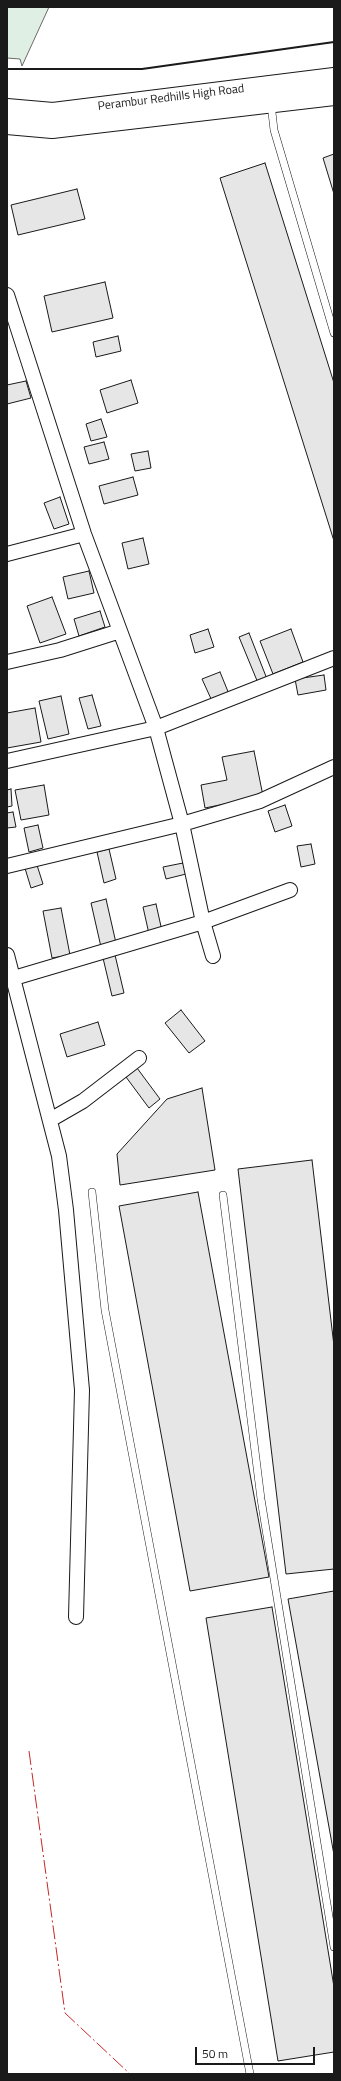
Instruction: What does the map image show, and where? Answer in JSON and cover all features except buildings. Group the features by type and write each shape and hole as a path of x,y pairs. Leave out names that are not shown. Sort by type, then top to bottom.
{"main road":[{"name":"Perambur Redhills High Road","path":"7,109 53,113 334,78"},
{"name":"Perambur Redhills High Road","path":"7,124 52,128 334,95"}],"street":[{"path":"7,295 84,534 156,728 182,824 203,922 213,956"},
{"path":"7,554 84,534"},
{"path":"7,662 60,650 120,631"},
{"path":"7,761 156,728 334,658"},
{"path":"7,866 182,824 260,801 334,767"},
{"path":"14,978 203,922 290,890"},
{"path":"7,955 59,1156 61,1172 82,1390 76,1617"},
{"path":"50,1120 83,1101 139,1058"}],"lane":[{"path":"271,102 274,130 334,333"},
{"path":"92,1192 105,1310 250,2074"},
{"path":"223,1195 261,1499 334,1947"}],"green space":[{"path":"7,7 49,7 22,66 20,59 7,58"}],"wall":[{"path":"7,69 142,69 334,42"}],"power":[{"path":"29,1751 65,2013 130,2074"}]}
